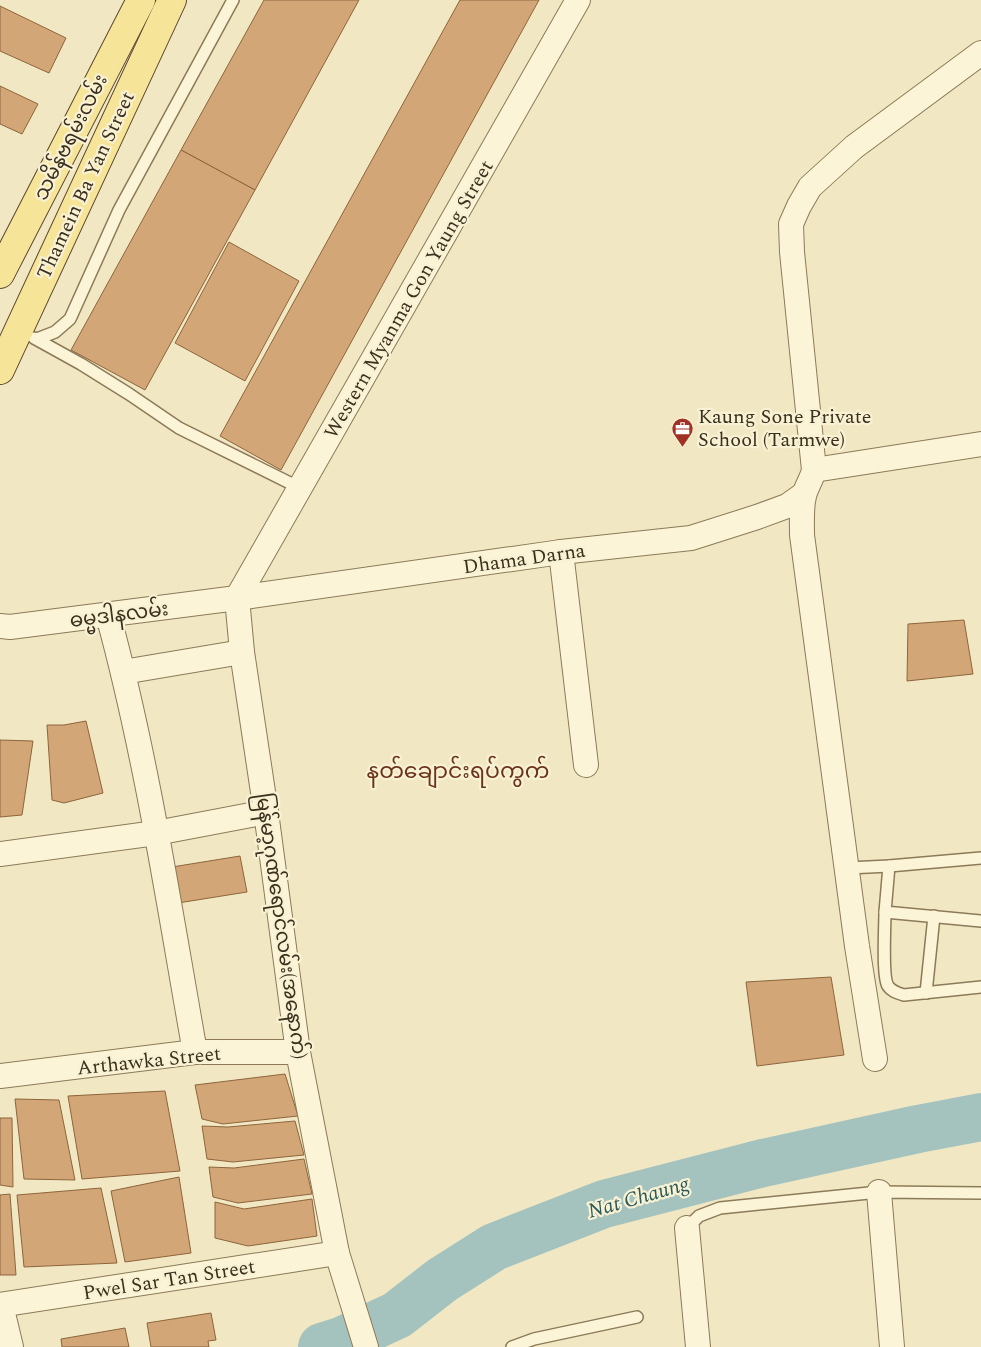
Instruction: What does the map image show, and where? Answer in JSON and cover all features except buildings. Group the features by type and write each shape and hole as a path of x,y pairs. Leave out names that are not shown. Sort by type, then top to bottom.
{"main road":[{"name":"သမိန်ဗရမ်းလမ်း","path":"0,274 141,0"},
{"name":"Thamein Ba Yan Street","path":"0,370 27,336 172,0"}],"street":[{"name":"Western Myanma Gon Yaung Street","path":"237,598 578,0"},
{"path":"875,1059 802,535 804,494 814,470 792,252 791,224 810,187 854,147 981,53"},
{"path":"814,470 981,444"},
{"name":"Dhama Darna","path":"237,598 561,552 691,538 787,506 804,494"},
{"path":"561,552 586,765"},
{"name":"ဓမ္မဒါနလမ်း","path":"0,626 10,627 237,598"},
{"name":"မြန်မာ့ဂုဏ်ရောင်လမ်း(အနောက်)","path":"237,598 242,652 266,812 298,1052 337,1253 366,1347"},
{"path":"108,615 124,672 156,833 195,1052"},
{"path":"124,672 242,652"},
{"path":"0,854 156,833 266,812"},
{"name":"Arthawka Street","path":"0,1076 195,1052 298,1052"},
{"path":"879,1192 892,1347"},
{"path":"687,1228 698,1347"},
{"name":"Pwel Sar Tan Street","path":"0,1305 337,1253"},
{"path":"0,1305 11,1347"}],"lane":[{"path":"27,336 55,332 70,319 119,210 233,0"},
{"path":"27,336 129,394 179,428 300,488"},
{"path":"848,868 981,858"},
{"path":"889,866 885,912 884,953 886,984 893,992 904,995 981,987"},
{"path":"885,912 981,921"},
{"path":"926,993 934,916"},
{"path":"687,1228 699,1216 720,1208 879,1192 981,1193"},
{"path":"512,1347 534,1338 637,1317"}],"waterway":[{"name":"Nat Chaung","path":"322,1347 341,1341 397,1315 442,1280 494,1247 604,1204 763,1163 981,1117"}],"place":[{"name":"Kaung Sone Private School (Tarmwe)","path":"682,447"}],"district":[{"name":"နတ်ချောင်းရပ်ကွက်","path":"458,770"}]}
